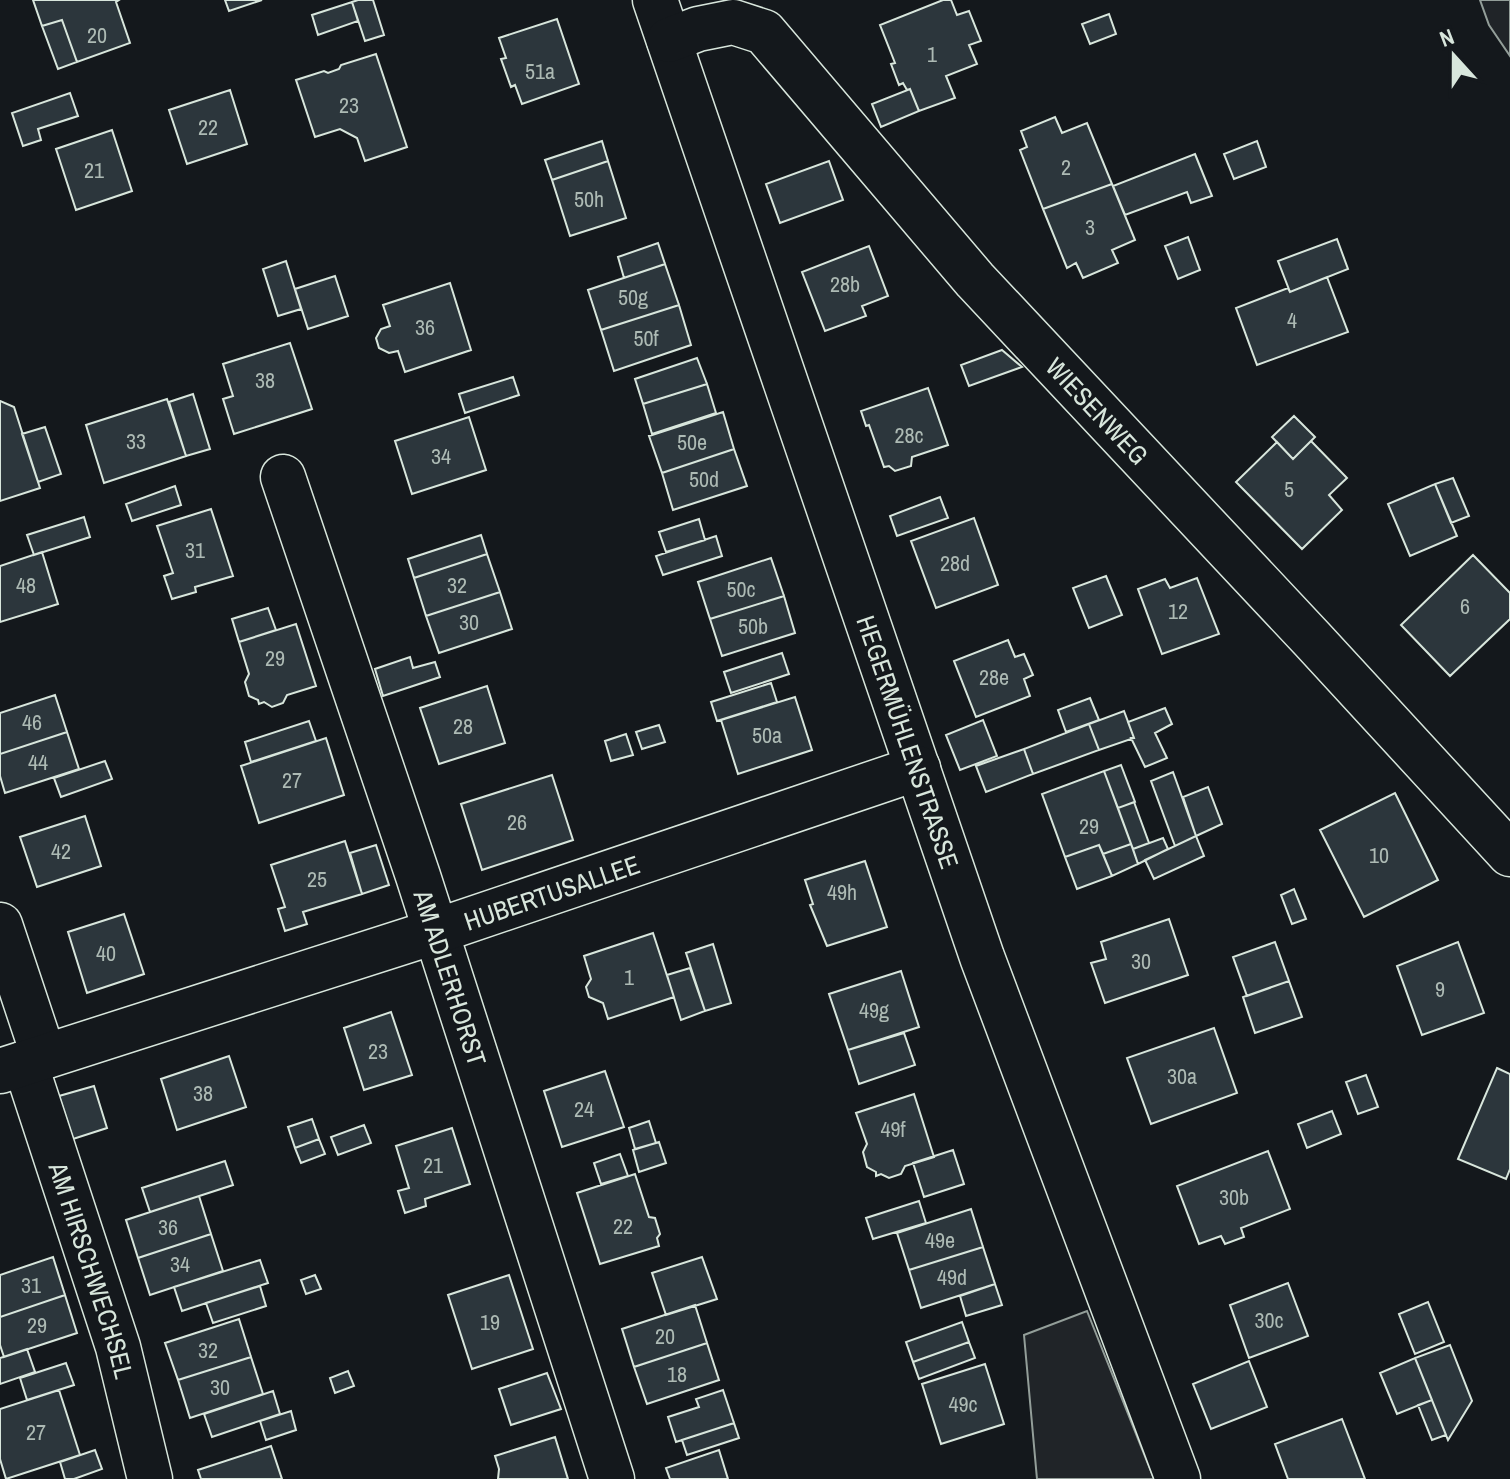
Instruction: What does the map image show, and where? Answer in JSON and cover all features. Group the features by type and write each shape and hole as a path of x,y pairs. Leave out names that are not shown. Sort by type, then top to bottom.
{"street":[{"name":"HEGERMÜHLENSTRASSE","path":"662,20 982,957 1178,1479"},
{"name":"WIESENWEG","path":"662,20 698,29 733,22 764,32 975,280 1510,854"},
{"name":"AM ADLERHORST","path":"283,477 418,876 612,1479"},
{"name":"HUBERTUSALLEE","path":"23,1064 434,932 918,768"},
{"name":"AM HIRSCHWECHSEL","path":"0,925 23,1064 118,1347 150,1479"}],"shaded area":[{"path":"1480,0 1510,0 1510,56 1489,25"},
{"path":"1087,1311 1154,1479 1037,1479 1024,1335"}],"building":[{"path":"33,0 119,0 116,2 130,43 77,62 62,20 42,26"},
{"path":"225,0 262,0 229,11"},
{"path":"373,0 384,35 365,41 352,2"},
{"path":"943,0 951,0 957,15 969,11 981,41 969,45 977,64 946,76 955,98 919,111 910,89 907,90 903,83 899,85 891,64 895,63 880,25"},
{"path":"352,2 358,21 318,35 312,15"},
{"path":"1109,14 1116,34 1090,44 1082,24"},
{"path":"557,19 579,84 522,104 515,85 511,87 501,59 506,58 499,38"},
{"path":"62,20 77,62 58,69 42,26"},
{"path":"376,54 407,147 365,161 357,138 340,129 315,137 296,80 324,71 328,73 341,65"},
{"path":"910,89 919,111 881,127 872,104"},
{"path":"230,90 247,144 187,164 169,110"},
{"path":"70,93 78,116 38,129 41,140 23,146 12,113"},
{"path":"1055,117 1062,133 1087,123 1112,184 1043,209 1020,150 1027,147 1021,131"},
{"path":"112,130 132,191 76,210 56,149"},
{"path":"602,141 608,161 552,180 545,160"},
{"path":"1257,141 1266,167 1234,179 1224,154"},
{"path":"1195,154 1212,196 1191,203 1187,192 1125,215 1113,186"},
{"path":"608,161 626,218 570,236 552,180"},
{"path":"829,161 843,200 780,223 766,184"},
{"path":"1112,184 1135,240 1112,250 1118,263 1083,278 1076,263 1067,268 1043,209"},
{"path":"1188,237 1200,270 1178,279 1165,246"},
{"path":"1337,239 1348,269 1290,292 1278,261"},
{"path":"658,243 665,264 624,278 618,257"},
{"path":"869,246 888,296 862,306 866,316 825,331 802,272"},
{"path":"286,261 301,309 278,316 263,269"},
{"path":"665,264 679,305 601,330 588,290"},
{"path":"335,276 348,316 308,329 295,289"},
{"path":"1327,277 1348,332 1257,365 1236,308"},
{"path":"450,283 471,350 405,372 398,351 389,353 379,348 376,338 381,329 390,326 383,305"},
{"path":"679,305 691,345 614,371 601,330"},
{"path":"290,343 312,409 234,434 223,399 233,396 223,364"},
{"path":"1002,350 1022,367 969,386 961,365"},
{"path":"697,358 707,384 643,404 635,379"},
{"path":"513,377 519,395 465,413 459,394"},
{"path":"707,384 716,413 652,434 643,404"},
{"path":"928,388 948,445 912,457 911,466 895,471 889,466 884,467 861,411"},
{"path":"193,394 210,449 186,456 169,402"},
{"path":"167,399 186,456 104,483 86,425"},
{"path":"0,401 14,407 40,488 0,501"},
{"path":"723,412 734,449 662,473 649,436"},
{"path":"1294,416 1315,437 1293,459 1272,437"},
{"path":"469,417 486,470 412,494 395,441"},
{"path":"45,427 61,474 38,482 22,434"},
{"path":"1311,441 1347,478 1329,495 1342,510 1302,549 1236,482 1277,442 1293,459"},
{"path":"734,449 747,486 673,510 662,473"},
{"path":"1453,478 1469,516 1451,523 1435,484"},
{"path":"1435,484 1457,536 1410,556 1388,504"},
{"path":"175,486 181,505 132,521 126,504"},
{"path":"940,497 948,518 897,536 890,516"},
{"path":"211,509 233,576 195,587 196,592 172,599 164,576 173,573 157,526"},
{"path":"84,517 90,537 34,555 27,535"},
{"path":"974,518 998,585 936,608 911,541"},
{"path":"699,519 705,540 666,552 659,532"},
{"path":"481,535 487,554 414,578 408,559"},
{"path":"716,536 722,556 663,575 656,556"},
{"path":"42,552 58,604 0,622 0,566"},
{"path":"487,554 500,592 426,616 414,578"},
{"path":"1473,555 1510,593 1510,619 1450,676 1401,625"},
{"path":"771,558 784,596 710,619 698,582"},
{"path":"1106,576 1122,615 1089,628 1073,588"},
{"path":"1197,578 1219,634 1162,654 1138,589 1165,579 1170,588"},
{"path":"500,592 512,629 439,653 426,616"},
{"path":"784,596 795,633 722,656 710,619"},
{"path":"268,608 276,630 239,642 232,619"},
{"path":"296,624 316,686 287,695 283,703 272,707 264,702 259,704 258,700 249,696 245,682 249,674 239,642"},
{"path":"1008,640 1015,657 1024,654 1033,675 1024,679 1030,696 976,717 954,661"},
{"path":"782,653 789,674 731,693 724,672"},
{"path":"410,657 413,668 435,662 440,677 383,696 375,669"},
{"path":"771,683 777,702 717,721 711,702"},
{"path":"487,686 505,743 439,764 420,708"},
{"path":"55,695 67,732 0,754 0,713"},
{"path":"795,697 812,750 738,774 721,720"},
{"path":"1090,698 1099,720 1066,732 1058,710"},
{"path":"1165,708 1172,724 1155,733 1167,758 1145,767 1131,738 1134,738 1128,722"},
{"path":"1124,711 1134,738 1099,750 1089,724"},
{"path":"983,720 997,756 960,770 946,735"},
{"path":"309,721 316,741 251,762 245,742"},
{"path":"1089,724 1099,750 1033,774 1024,749"},
{"path":"659,725 665,742 642,749 636,732"},
{"path":"67,732 79,769 5,793 0,776 0,754"},
{"path":"626,734 633,755 611,761 605,741"},
{"path":"326,738 344,795 259,823 241,766"},
{"path":"1024,749 1033,774 986,792 976,766"},
{"path":"105,761 112,779 61,797 54,778"},
{"path":"1121,765 1135,802 1118,808 1104,771"},
{"path":"1104,771 1131,844 1103,854 1099,845 1065,857 1042,794"},
{"path":"1173,772 1196,836 1175,846 1151,781"},
{"path":"552,775 573,840 482,870 461,804"},
{"path":"1208,787 1222,824 1196,836 1183,797"},
{"path":"1395,793 1438,880 1364,917 1320,830"},
{"path":"1134,802 1149,843 1133,849 1118,808"},
{"path":"85,816 101,866 37,887 20,837"},
{"path":"1196,836 1204,856 1154,879 1145,860"},
{"path":"1163,838 1168,849 1138,864 1133,849"},
{"path":"345,841 362,894 303,912 307,924 285,931 278,909 285,907 271,865"},
{"path":"1131,844 1138,864 1112,876 1103,854"},
{"path":"376,845 389,885 362,894 350,853"},
{"path":"1099,845 1112,876 1077,889 1065,857"},
{"path":"865,861 887,927 827,946 810,905 813,904 805,880"},
{"path":"1294,889 1306,919 1292,924 1281,895"},
{"path":"124,914 144,974 87,993 68,932"},
{"path":"1169,919 1188,975 1105,1003 1091,963 1106,959 1101,942"},
{"path":"653,933 674,997 608,1019 603,1003 589,997 586,987 591,979 584,956"},
{"path":"1275,942 1289,981 1247,996 1233,957"},
{"path":"1458,942 1484,1013 1422,1035 1397,966"},
{"path":"713,944 731,1003 705,1011 686,953"},
{"path":"690,968 705,1011 681,1020 667,975"},
{"path":"901,971 919,1027 848,1050 829,994"},
{"path":"1289,981 1302,1017 1255,1033 1243,997"},
{"path":"391,1012 412,1075 364,1090 344,1028"},
{"path":"1214,1028 1237,1093 1151,1124 1127,1058"},
{"path":"904,1033 915,1065 859,1084 848,1050"},
{"path":"229,1056 246,1107 177,1130 161,1079"},
{"path":"1497,1068 1510,1074 1510,1169 1506,1179 1458,1159"},
{"path":"605,1071 624,1127 562,1147 544,1091"},
{"path":"1366,1075 1378,1107 1358,1114 1346,1082"},
{"path":"94,1086 107,1128 73,1139 59,1096"},
{"path":"914,1094 934,1157 905,1166 901,1174 889,1178 881,1174 876,1176 876,1172 867,1167 863,1152 867,1144 856,1113"},
{"path":"1332,1111 1341,1134 1307,1148 1298,1124"},
{"path":"312,1119 319,1139 295,1148 288,1127"},
{"path":"649,1121 656,1143 635,1149 629,1128"},
{"path":"364,1125 371,1143 338,1155 331,1137"},
{"path":"452,1128 470,1184 425,1199 426,1206 405,1213 398,1191 409,1188 396,1146"},
{"path":"319,1139 325,1154 301,1163 295,1148"},
{"path":"659,1142 666,1163 639,1172 633,1150"},
{"path":"953,1150 964,1184 924,1197 913,1163"},
{"path":"1268,1151 1290,1209 1241,1228 1244,1237 1225,1244 1221,1236 1199,1244 1177,1186"},
{"path":"620,1154 628,1176 601,1184 594,1163"},
{"path":"225,1161 233,1185 150,1212 142,1188"},
{"path":"635,1174 649,1217 655,1218 660,1234 657,1238 659,1246 600,1264 577,1193"},
{"path":"199,1196 211,1234 138,1258 126,1220"},
{"path":"919,1201 926,1223 873,1239 866,1218"},
{"path":"971,1209 983,1247 909,1270 897,1233"},
{"path":"211,1234 223,1271 150,1295 138,1258"},
{"path":"983,1247 995,1284 921,1308 909,1270"},
{"path":"53,1257 65,1295 0,1317 0,1275"},
{"path":"702,1257 717,1299 666,1315 652,1273"},
{"path":"260,1260 268,1283 182,1311 174,1287"},
{"path":"315,1275 321,1289 306,1294 301,1280"},
{"path":"509,1275 533,1349 472,1369 448,1295"},
{"path":"1288,1283 1308,1336 1249,1358 1230,1305"},
{"path":"995,1284 1002,1305 966,1316 960,1296"},
{"path":"260,1286 266,1306 213,1323 206,1303"},
{"path":"65,1295 77,1333 4,1357 0,1345 0,1317"},
{"path":"1428,1302 1444,1342 1415,1354 1399,1314"},
{"path":"695,1305 707,1343 634,1367 622,1329"},
{"path":"239,1319 251,1357 178,1380 165,1343"},
{"path":"962,1322 969,1342 913,1362 906,1342"},
{"path":"969,1342 975,1358 919,1379 913,1362"},
{"path":"707,1343 719,1380 647,1404 634,1367"},
{"path":"1450,1345 1472,1401 1448,1440 1415,1358"},
{"path":"27,1349 35,1372 0,1384 0,1358"},
{"path":"251,1357 263,1394 190,1418 178,1380"},
{"path":"1415,1358 1432,1400 1397,1414 1380,1373"},
{"path":"1249,1361 1267,1407 1211,1429 1193,1384"},
{"path":"66,1363 74,1385 27,1400 20,1378"},
{"path":"985,1364 1004,1424 941,1444 922,1384"},
{"path":"348,1371 354,1386 335,1393 330,1378"},
{"path":"547,1373 561,1409 511,1425 499,1389"},
{"path":"59,1390 80,1455 6,1479 0,1459 0,1409"},
{"path":"723,1390 734,1423 676,1442 668,1417 699,1407 696,1399"},
{"path":"273,1391 280,1414 212,1437 204,1414"},
{"path":"1432,1400 1446,1435 1432,1440 1418,1405"},
{"path":"291,1411 296,1430 266,1440 260,1421"},
{"path":"1342,1419 1365,1479 1288,1479 1275,1444"},
{"path":"734,1423 739,1438 687,1455 682,1440"},
{"path":"555,1437 568,1479 498,1479 495,1456"},
{"path":"271,1446 282,1479 201,1479 198,1470"},
{"path":"95,1450 102,1469 65,1479 60,1462"},
{"path":"719,1450 728,1479 670,1479 666,1468"}]}
